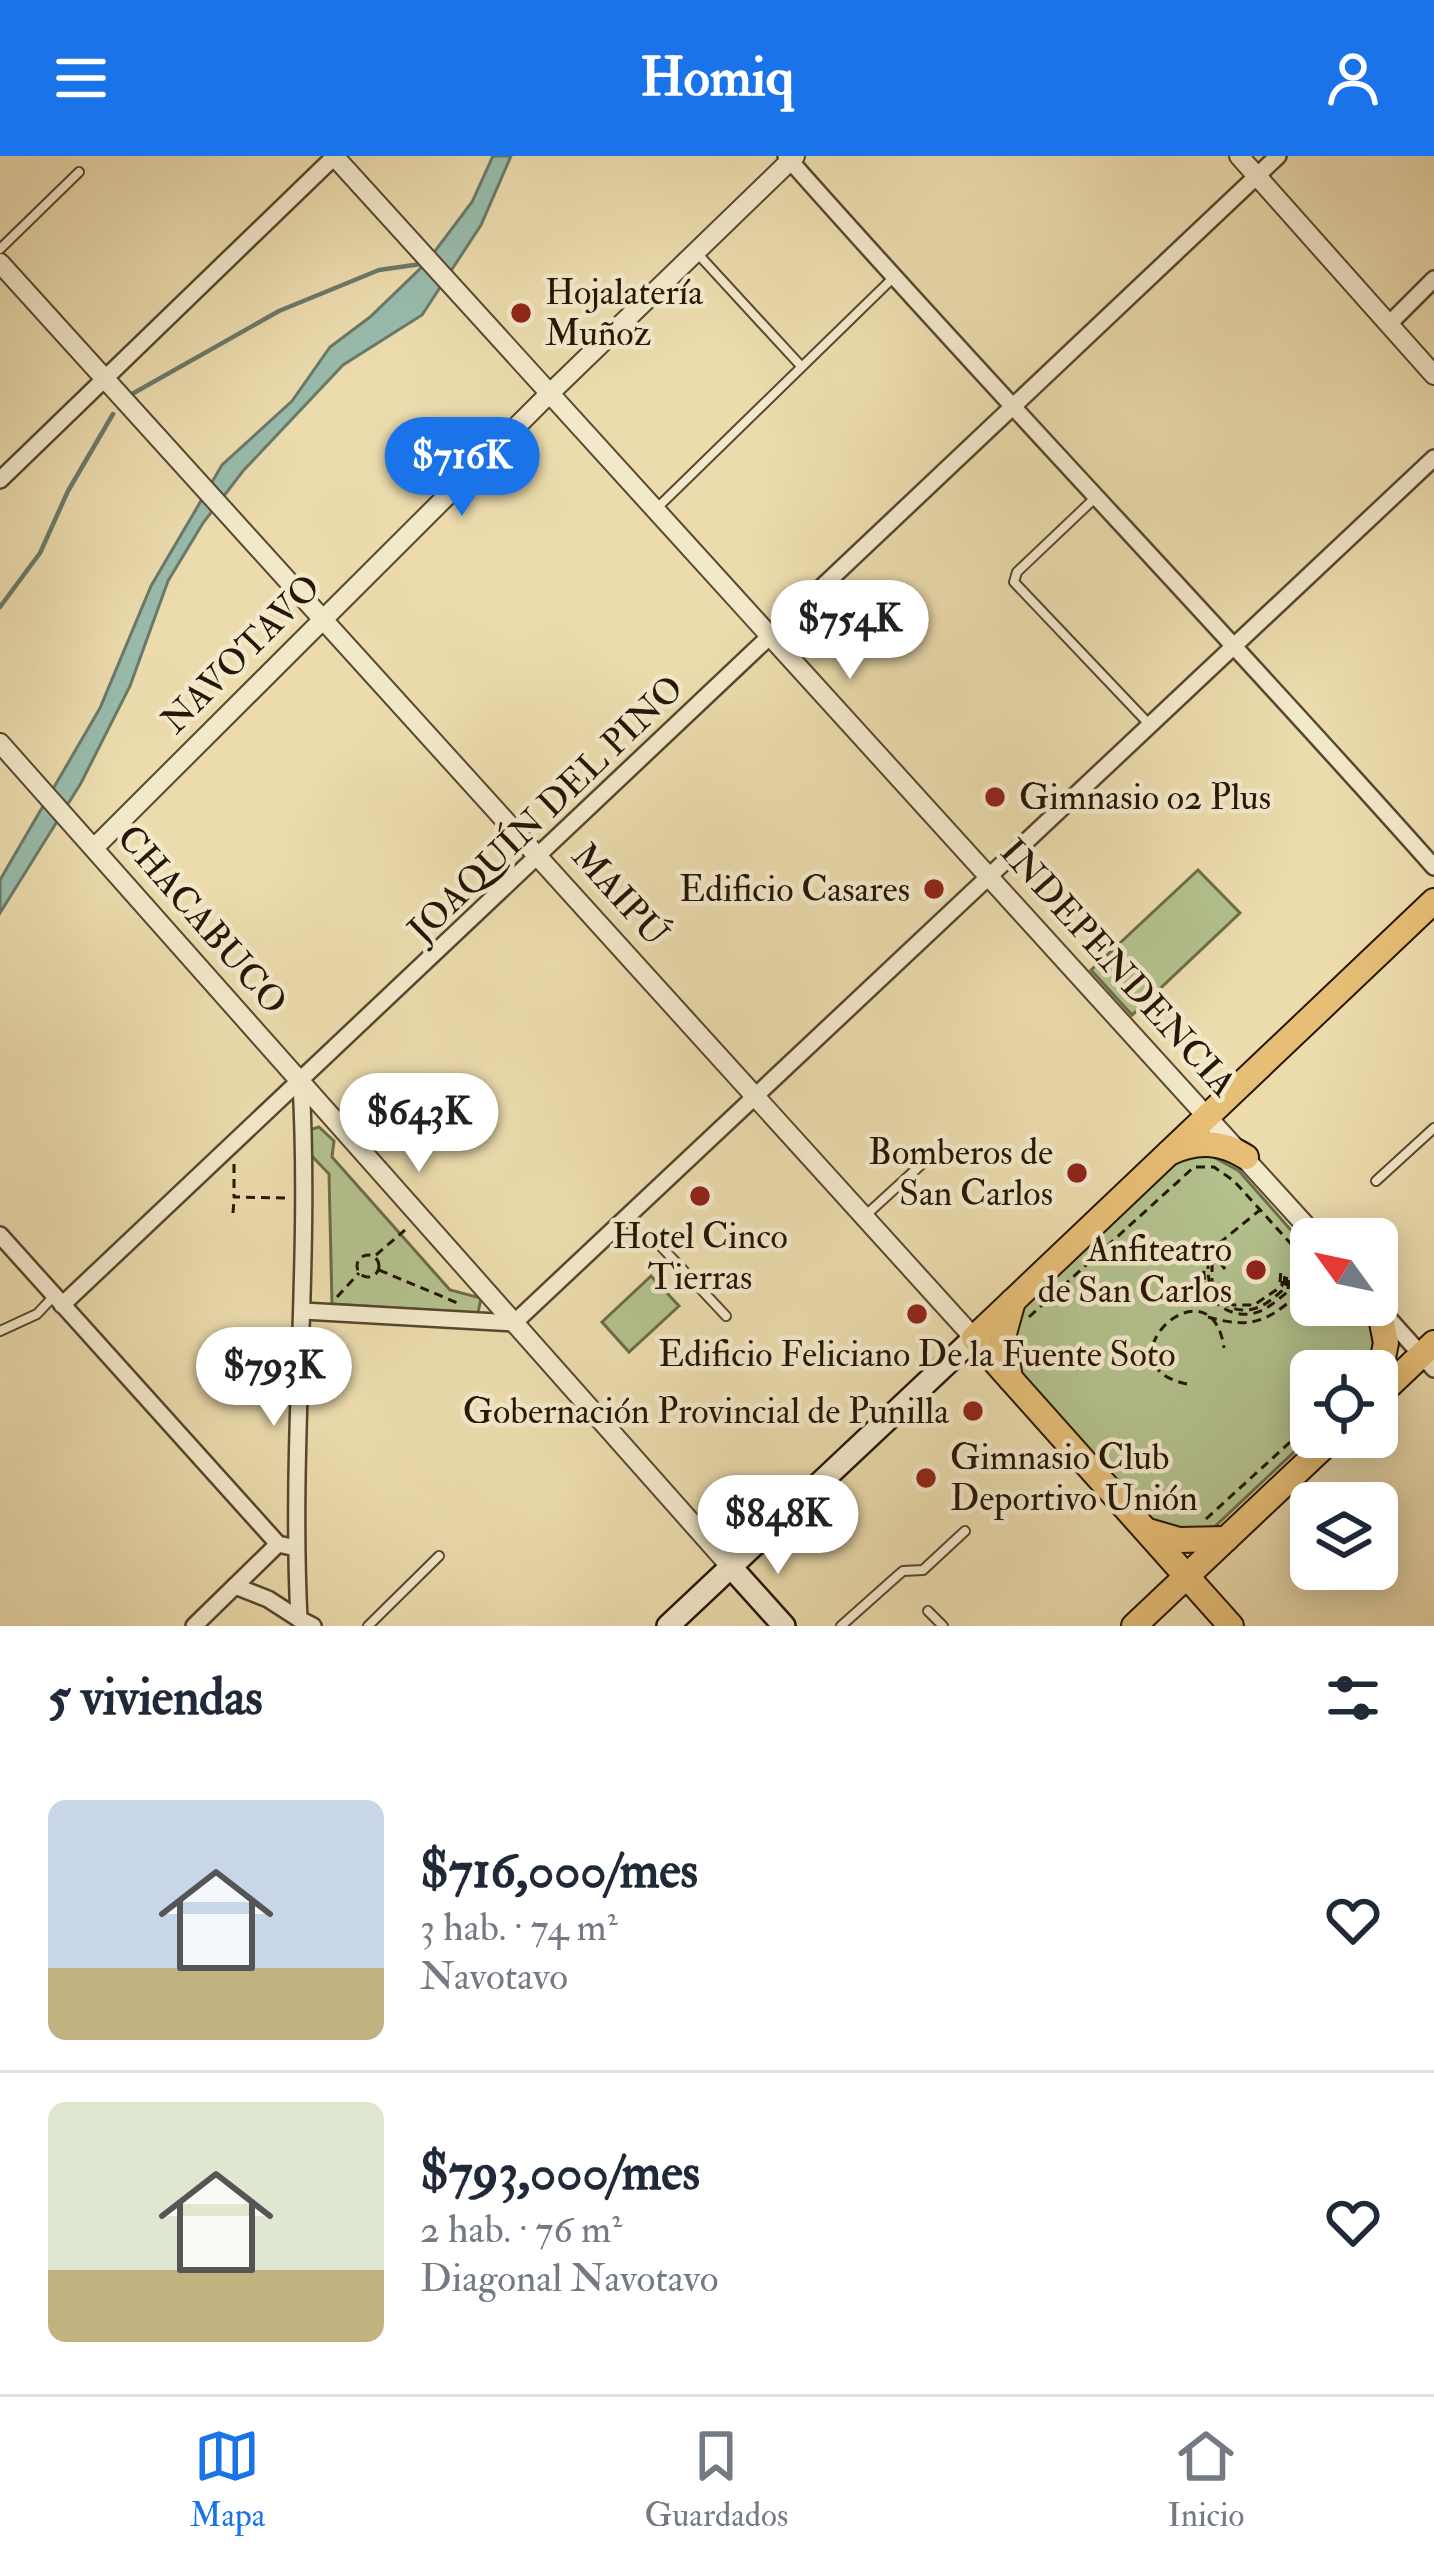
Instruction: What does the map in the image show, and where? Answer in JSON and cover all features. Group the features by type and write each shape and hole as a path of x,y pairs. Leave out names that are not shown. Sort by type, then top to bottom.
{"main road":[{"path":"668,1626 1434,902"},
{"path":"1158,1160 1180,1148 1205,1144 1246,1157"},
{"path":"1012,1382 1003,1337 1017,1294"},
{"name":"MAIPÚ","path":"974,1338 1231,1626"},
{"path":"1398,1380 1430,1355"},
{"path":"1134,1626 1312,1458"},
{"path":"1146,1530 1179,1540 1226,1539"},
{"name":"CHACABUCO","path":"730,1566 784,1626"}],"street":[{"path":"0,480 334,156"},
{"name":"INDEPENDENCIA","path":"334,156 1300,1218"},
{"path":"1239,156 1434,375"},
{"name":"JOAQUÍN DEL PINO","path":"58,1300 301,1083 1278,156"},
{"path":"790,158 1434,867"},
{"name":"NAVOTAVO","path":"95,847 790,158"},
{"name":"MAIPÚ","path":"0,263 974,1338"},
{"path":"1389,324 1434,279"},
{"path":"303,1311 514,1323 636,1219 988,874 1434,458"},
{"name":"CHACABUCO","path":"0,743 730,1566"},
{"path":"301,1083 303,1311 296,1548 306,1623"},
{"path":"0,1235 278,1544 296,1548"},
{"path":"1398,1325 1430,1355"},
{"path":"194,1626 278,1544"},
{"path":"236,1586 306,1623"}],"lane":[{"path":"0,249 79,172"},
{"path":"695,251 801,366"},
{"path":"657,508 895,276"},
{"path":"1097,496 1017,572 1014,582 1148,723"},
{"path":"1376,1181 1434,1128"},
{"path":"864,1217 936,1151"},
{"path":"656,1241 726,1316"},
{"path":"0,1331 58,1300"},
{"path":"842,1626 903,1571 923,1570 965,1531"},
{"path":"368,1626 439,1556"},
{"path":"928,1611 943,1626"}],"path":[{"path":"233,1213 235,1144"},
{"path":"1024,1323 1194,1167 1222,1172 1290,1243"},
{"path":"234,1197 303,1198"},
{"path":"1243,1308 1280,1290 1291,1289 1286,1272 1280,1290 1263,1310 1225,1309 1210,1294 1203,1274 1210,1259 1260,1210"},
{"path":"379,1270 369,1277 356,1266 361,1257 375,1256 419,1217"},
{"path":"375,1256 379,1270"},
{"path":"1210,1259 1216,1288 1243,1308"},
{"path":"1196,1262 1210,1259 1225,1269"},
{"path":"379,1270 473,1308"},
{"path":"325,1312 359,1273"},
{"path":"1187,1384 1170,1378 1154,1355 1154,1338 1163,1323 1189,1312 1242,1324 1269,1317 1290,1300"},
{"path":"1242,1324 1243,1308"},
{"path":"1206,1316 1218,1328 1224,1348"},
{"path":"1361,1326 1365,1332"},
{"path":"1194,1527 1220,1509 1290,1443"}],"green space":[{"path":"1198,870 1240,913 1132,1015 1091,970"},
{"path":"319,1127 334,1141 332,1157 450,1290 481,1298 478,1313 332,1304 329,1174 309,1153 309,1130"},
{"path":"1210,1155 1239,1171 1290,1229 1290,1326 1373,1329 1374,1350 1290,1350 1290,1456 1207,1534 1155,1527 1014,1370 1015,1311 1178,1157"},
{"path":"651,1276 679,1306 629,1352 602,1322"}],"shaded area":[{"path":"493,156 511,156 481,225 422,315 343,365 243,471 203,523 168,581 130,686 81,783 0,913 0,880 100,708 151,586 222,465 292,401 330,347 370,317 426,263 472,202"}],"waterway":[{"path":"132,394 279,311 379,270 421,264"},
{"path":"0,607 40,553 68,491 113,414"}],"place":[{"name":"Hojalatería Muñoz","path":"521,313"},
{"name":"Gimnasio o2 Plus","path":"995,797"},
{"name":"Edificio Casares","path":"934,889"},
{"name":"Bomberos de San Carlos","path":"1077,1173"},
{"name":"Hotel Cinco Tierras","path":"700,1196"},
{"name":"Anfiteatro de San Carlos","path":"1256,1270"},
{"name":"Edificio Feliciano De la Fuente Soto","path":"917,1314"},
{"name":"Gobernación Provincial de Punilla","path":"973,1411"},
{"name":"Gimnasio Club Deportivo Unión","path":"926,1478"}]}
